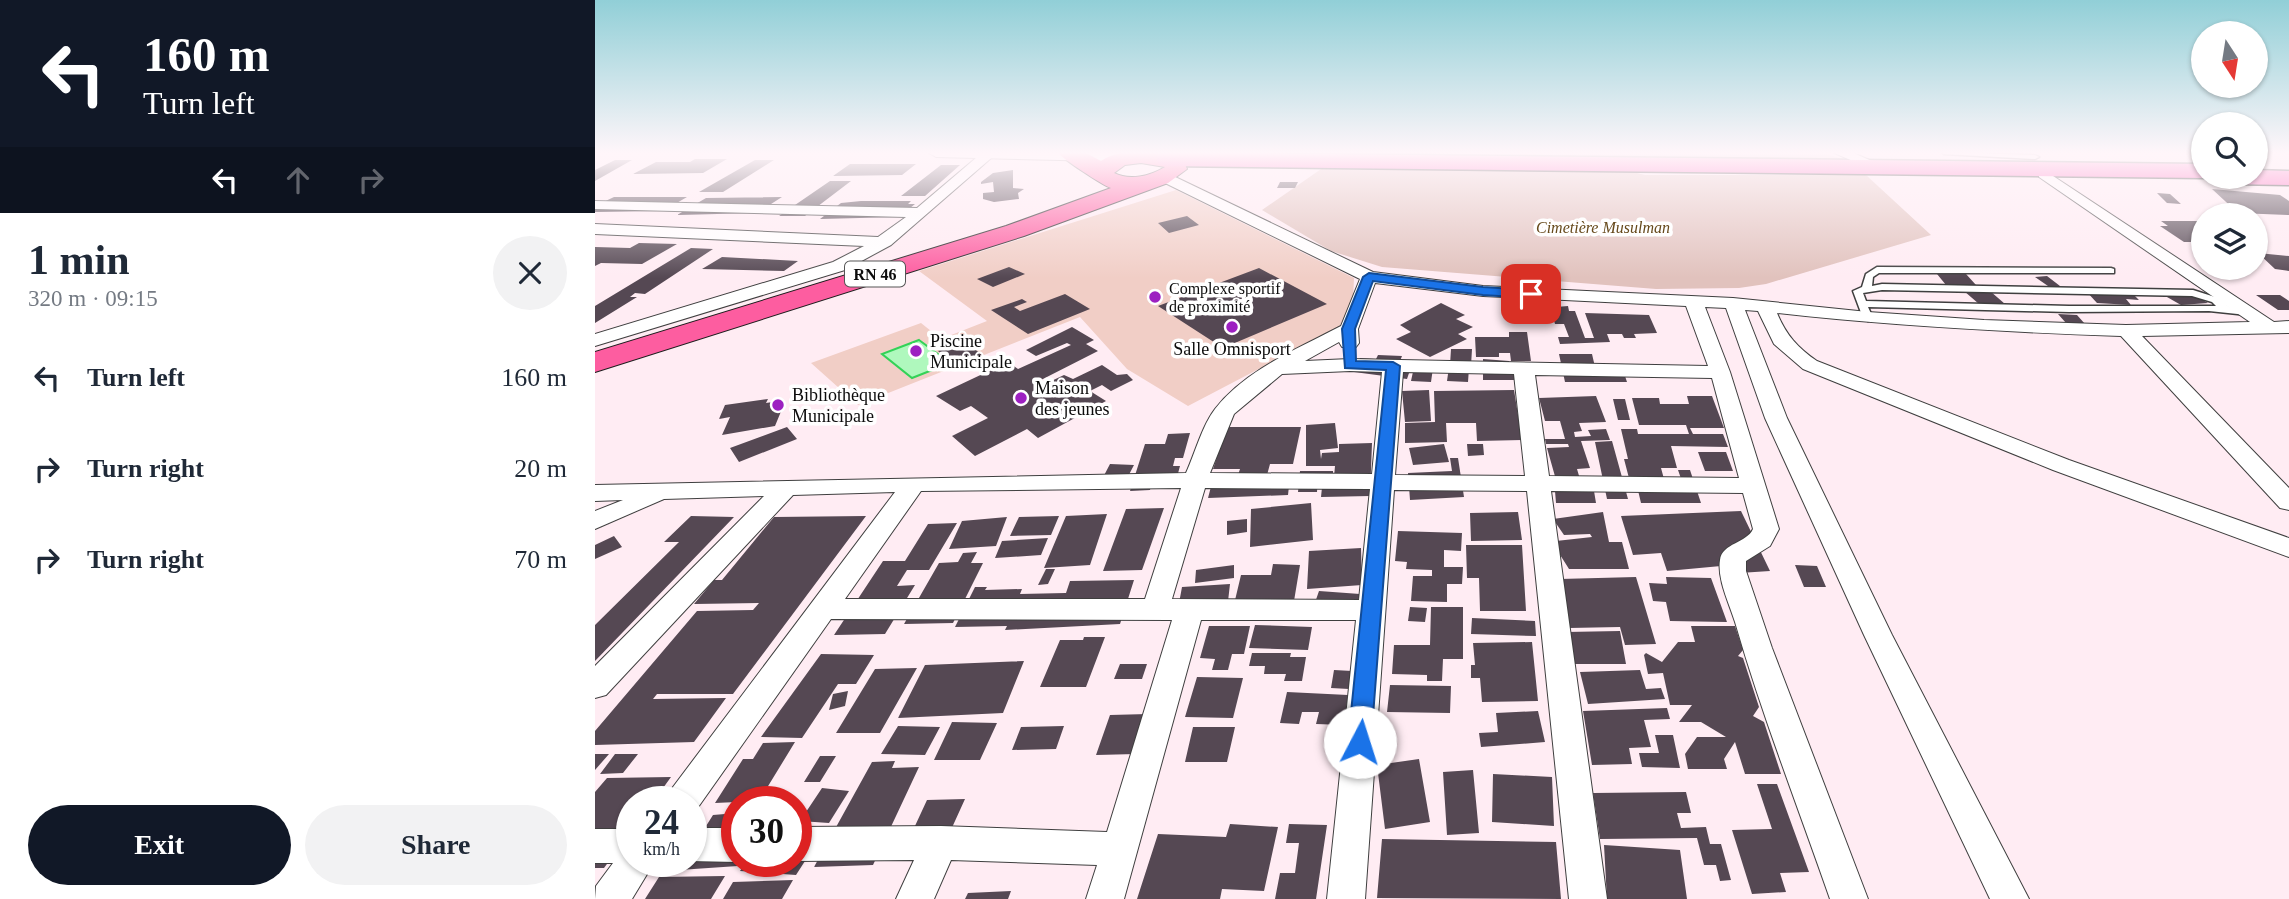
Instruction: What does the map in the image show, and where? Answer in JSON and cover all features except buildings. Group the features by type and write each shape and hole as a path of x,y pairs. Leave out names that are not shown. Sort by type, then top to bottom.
{"main road":[{"name":"RN 46","path":"595,352 992,227 1058,194"},
{"name":"RN 46","path":"595,362 1015,230 1093,194"}],"street":[{"path":"595,340 839,266 885,242 943,194"},
{"path":"1210,194 1369,277 1483,291 1865,311 2126,331 2289,327"},
{"path":"2079,194 2269,327"},
{"path":"595,205 921,213"},
{"path":"600,232 885,242"},
{"path":"1350,365 1349,329 1369,277"},
{"path":"1694,302 1720,373 1766,529 1761,540 1733,556 1733,571 1757,648 1849,899"},
{"path":"1733,303 1776,418 1878,635 2010,899"},
{"path":"1765,306 1775,334 1788,351 1810,365 2061,465 2289,548"},
{"path":"1156,608 1195,481 1224,412 1247,390 1277,368 1349,329"},
{"path":"2126,331 2289,502"},
{"path":"1277,368 1350,365 1720,373"},
{"path":"1346,899 1393,366"},
{"path":"1524,369 1588,899"},
{"path":"595,493 914,484 1195,481 1753,486"},
{"path":"694,786 825,610 914,484"},
{"path":"595,686 787,487"},
{"path":"595,521 666,491"},
{"path":"1105,899 1190,608"},
{"path":"825,610 1371,610"},
{"path":"812,844 941,843 1119,849"},
{"path":"915,899 941,843"},
{"path":"595,846 616,846"},
{"path":"609,899 626,877"}],"lane":[{"path":"1867,288 1869,276 1877,270 2111,271"},
{"path":"2225,309 2215,300 2193,293 2063,288 1867,288 1858,291 1865,311 2225,309 2247,312"}],"green space":[{"name":"Cimetière Musulman","path":"1285,194 1887,194 1931,235 1766,284 1739,288 1656,289 1382,267 1331,251 1262,210"}],"shaded area":[{"name":"Complexe sportif de proximité","path":"1163,194 1184,194 1354,278 1352,320 1188,406 1127,369 1080,317 858,405 811,363 921,323 941,339 987,321 919,271"},
{"path":"919,340 950,363 912,378 882,354"}],"place":[{"name":"Complexe sportif de proximité","path":"1155,297"},
{"name":"Salle Omnisport","path":"1232,327"},
{"name":"Piscine Municipale","path":"916,351"},
{"name":"Maison des jeunes","path":"1021,398"},
{"name":"Bibliothèque Municipale","path":"778,405"}],"route":[{"path":"1360,742 1393,366 1350,365 1349,329 1369,277 1531,294"}]}
